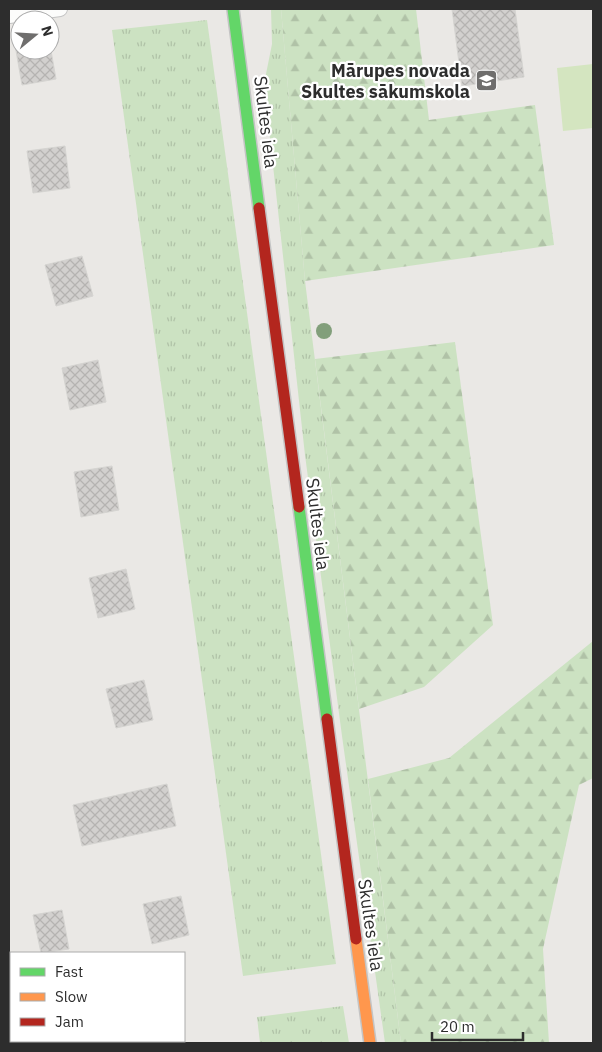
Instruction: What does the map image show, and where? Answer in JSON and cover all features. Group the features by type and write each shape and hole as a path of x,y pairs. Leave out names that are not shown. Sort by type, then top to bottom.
{"main road":[{"name":"Skultes iela","path":"233,9 370,1043"}],"lane":[{"path":"9,16 60,9"}],"green space":[{"path":"271,9 281,9 305,281 401,1043 385,1043 305,455 264,84 272,44"},
{"path":"281,9 416,9 429,120 535,105 554,245 305,281"},
{"path":"207,20 336,964 243,976 112,30"},
{"path":"593,64 593,128 563,131 557,68"},
{"path":"455,342 493,625 424,687 359,709 315,359"},
{"path":"593,641 593,778 579,785 543,949 549,1043 401,1043 368,779 449,758"},
{"path":"9,950 10,1042 40,1043 9,1043"},
{"path":"343,1006 349,1043 260,1043 257,1017"}],"building":[{"path":"452,9 515,9 524,77 462,86"},
{"path":"18,60 53,60 56,79 22,85"},
{"path":"65,146 70,188 33,193 27,151"},
{"path":"82,256 93,296 56,306 45,265"},
{"path":"98,360 106,402 70,410 62,368"},
{"path":"112,466 119,510 81,517 74,472"},
{"path":"126,569 135,609 98,618 89,578"},
{"path":"144,680 153,720 116,728 106,689"},
{"path":"167,784 176,826 82,846 73,805"},
{"path":"181,896 189,935 152,944 143,904"},
{"path":"62,910 69,949 41,952 33,915"}],"traffic: fast":[{"path":"233,9 259,208"},
{"path":"299,507 327,719"}],"traffic: slow":[{"path":"356,939 370,1043"}],"traffic: jam":[{"path":"259,208 299,507"},
{"path":"327,719 356,939"}],"place":[{"name":"Mārupes novada Skultes sākumskola","path":"486,80"}]}
